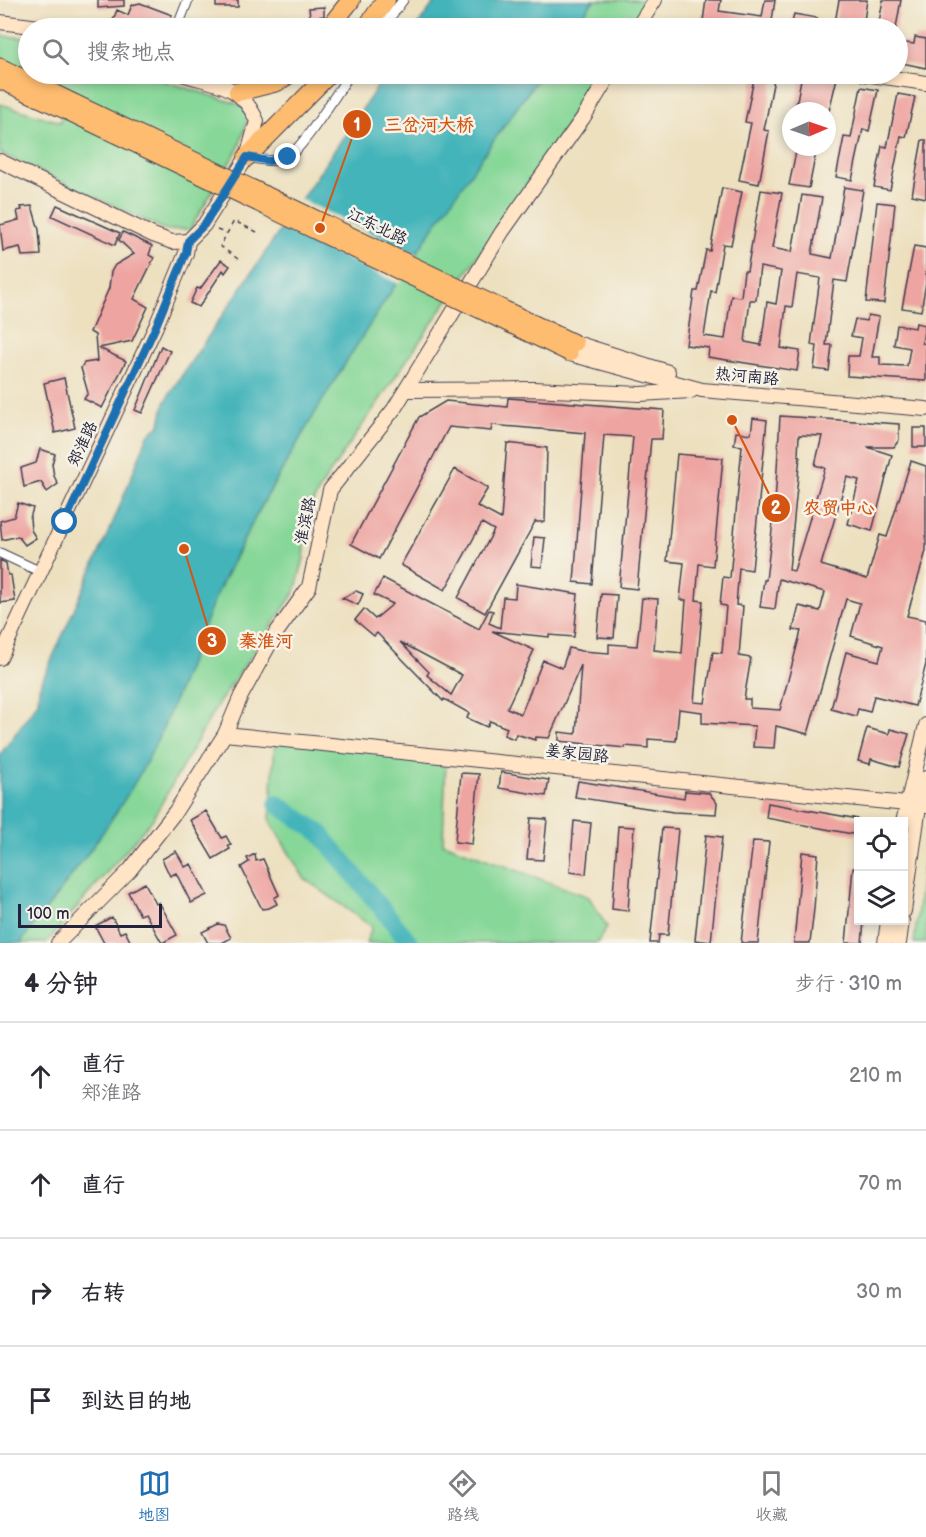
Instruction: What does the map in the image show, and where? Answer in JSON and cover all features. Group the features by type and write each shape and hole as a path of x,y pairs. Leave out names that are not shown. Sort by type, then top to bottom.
{"highway":[{"path":"337,18 351,0"},
{"path":"373,18 386,0"},
{"path":"238,92 270,84"},
{"path":"247,157 319,84"}],"main road":[{"name":"江东北路","path":"0,66 18,76"},
{"name":"江东北路","path":"0,81 68,105"},
{"name":"江东北路","path":"31,84 68,105 573,349"}],"street":[{"path":"181,18 188,0"},
{"path":"390,18 403,0"},
{"path":"645,18 655,0"},
{"path":"0,22 18,24"},
{"path":"908,80 926,83"},
{"path":"0,161 153,235 172,242 188,241 204,225 247,157 257,122 249,104 238,92 213,84"},
{"path":"247,157 269,161 288,157 314,127 343,84"},
{"name":"淮滨路","path":"58,943 130,870 175,812 225,734 241,696 274,636 309,587 330,490 394,409 502,232 583,118 604,84"},
{"name":"郑淮路","path":"0,658 156,326 186,253 188,241"},
{"name":"热河南路","path":"573,349 702,390 926,409"},
{"name":"热河南路","path":"573,349 703,383 926,399"},
{"path":"406,390 533,389 640,394 702,390"},
{"path":"0,553 41,572"},
{"path":"908,874 926,725"},
{"name":"姜家园路","path":"225,734 917,806"},
{"path":"917,806 926,778"},
{"path":"885,943 887,925"},
{"path":"899,943 901,925"}],"path":[{"path":"238,259 220,246 234,221 257,232"}],"green space":[{"path":"594,0 648,0 637,18 580,18"},
{"path":"0,36 18,37 18,71 7,67 0,61"},
{"path":"53,84 174,84 241,105 249,115 239,147 190,229 166,230 0,153 0,104 60,122 74,92"},
{"path":"534,84 595,84 327,477 308,511 304,558 295,592 218,704 152,820 46,943 20,943 69,879 175,699 213,602 255,518 320,403 436,220"},
{"path":"275,740 446,757 443,843 589,897 607,927 597,943 366,943 372,927 304,878 270,821"},
{"path":"926,843 926,943 914,943"}],"water":[{"path":"436,0 594,0 580,18 423,18"},
{"path":"379,84 534,84 392,290 288,458 223,581 162,731 128,794 84,859 20,943 0,943 0,755 38,702 39,688 116,515 148,435 160,424 164,405"}],"pier":[{"path":"298,198 417,255 399,284 279,226"}],"building":[{"path":"98,0 124,0 124,6 98,8"},
{"path":"216,0 238,0 238,7 216,7"},
{"path":"706,0 721,0 719,11 762,17 765,0 775,0 772,18 703,18"},
{"path":"839,0 867,0 864,18 836,18"},
{"path":"883,0 901,0 898,18 880,18"},
{"path":"140,3 172,15 171,18 114,18 117,10 128,15 132,5"},
{"path":"324,7 324,16 303,18 310,17 309,8"},
{"path":"794,14 817,18 793,18"},
{"path":"915,37 926,39 926,68 908,64 908,43 914,44"},
{"path":"753,84 773,84 764,130 769,131 759,184 739,180 751,123 745,122"},
{"path":"800,84 836,84 831,102 797,102"},
{"path":"861,87 878,90 869,131 863,129 852,180 836,177 844,137 851,138"},
{"path":"898,94 915,97 906,137 901,136 890,190 874,187 882,146 887,147"},
{"path":"922,140 926,140 926,198 912,195"},
{"path":"795,156 815,156 809,188 789,185"},
{"path":"844,187 863,190 847,282 834,280 826,345 832,345 829,371 814,369 817,346 811,345 820,278 797,274 792,307 786,306 781,348 800,351 797,371 708,357 709,348 686,345 694,291 698,291 706,250 710,251 722,188 742,192 731,245 723,244 715,292 711,291 704,336 725,339 731,296 741,297 744,271 747,271 761,190 782,193 772,248 792,252 802,195 822,198 812,254 832,258","holes":["760,267 781,271 776,304 767,302 761,345 745,342 750,300 756,300"]},
{"path":"877,202 895,204 884,303 866,302"},
{"path":"57,205 120,233 115,245 52,216"},
{"path":"32,206 39,230 41,255 22,256 20,247 3,251 0,225 19,220 17,211 22,210 21,207"},
{"path":"123,232 152,246 149,255 154,258 134,299 148,307 132,341 99,348 126,361 102,408 84,399 88,393 81,368 84,363 97,361 95,335 90,332 109,288 111,272 115,265 134,254 119,240"},
{"path":"914,246 926,248 926,283 921,311 902,308"},
{"path":"221,260 230,266 225,273 223,270 199,307 190,303 197,288 200,289"},
{"path":"868,315 879,317 872,357 880,357 880,365 907,366 910,348 894,345 897,325 915,328 916,323 925,325 922,343 926,344 926,381 847,376 848,356 859,356 862,338 851,336 855,319 866,321"},
{"path":"161,346 170,351 142,413 135,410"},
{"path":"64,378 75,428 55,433 44,383"},
{"path":"508,398 664,410 662,439 651,439 637,589 619,587 633,437 604,435 592,584 574,582 585,433 492,425 491,431 449,427 379,559 351,544 419,417 446,401 507,407"},
{"path":"780,416 899,424 899,440 894,447 867,447 892,455 872,531 848,524 859,480 847,477 821,565 867,579 880,535 887,537 911,461 926,466 926,551 907,616 926,620 926,664 915,706 874,696 870,712 858,709 856,716 831,709 846,652 879,661 883,646 851,636 860,603 846,599 808,734 776,726 774,748 753,747 755,726 702,723 702,712 679,709 676,741 648,739 648,748 625,746 625,748 559,741 559,732 576,734 581,665 549,738 536,737 535,740 516,734 514,739 504,735 507,728 490,721 487,727 467,718 469,713 444,699 443,701 377,633 374,636 355,620 364,609 375,619 393,604 374,595 383,578 479,629 489,610 493,611 489,623 500,628 503,597 515,598 516,584 578,594 574,637 549,635 549,637 492,631 534,650 507,708 521,714 543,660 562,668 569,648 609,653 609,644 637,646 642,598 658,599 654,650 682,653 686,600 680,600 684,563 667,561 677,454 723,458 713,566 699,564 696,600 703,601 694,702 705,703 713,652 722,653 726,606 720,605 723,577 730,578 742,446 734,445 736,432 751,434 753,418 767,420 752,570 739,568 736,605 743,606 739,656 751,658 744,699 750,699 750,708 780,710 801,631 793,630 799,606 820,611 825,592 779,579 775,609 760,607 764,580 766,580 775,505","holes":["799,435 822,436 815,465 825,468 794,571 789,570 800,456 798,455","400,642 462,675 451,695 427,675 429,672"]},
{"path":"913,428 926,428 926,447 913,447"},
{"path":"507,443 547,448 545,522 535,522 536,520 485,613 458,598 494,530 482,523 445,590 401,565 455,469 488,488 477,506 501,519"},
{"path":"40,449 55,454 52,464 58,484 47,492 41,482 24,487 21,468 36,463"},
{"path":"18,503 33,508 30,518 31,530 36,538 25,545 18,536 2,540 0,521 14,517"},
{"path":"534,537 545,538 542,567 531,566"},
{"path":"0,560 6,563 8,575 11,575 15,601 0,603"},
{"path":"356,591 363,594 358,605 342,598"},
{"path":"601,594 617,595 614,638 597,637"},
{"path":"867,728 889,734 890,729 909,734 899,767 871,759 870,764 858,761"},
{"path":"501,772 549,780 546,796 499,788"},
{"path":"461,773 479,774 472,844 455,842"},
{"path":"578,781 684,798 685,791 709,793 717,803 716,814 673,812 575,797"},
{"path":"768,803 854,818 854,834 766,818"},
{"path":"206,811 222,838 226,836 231,845 228,846 230,849 213,859 190,820"},
{"path":"531,818 547,819 543,860 527,859"},
{"path":"574,821 591,823 586,874 570,872"},
{"path":"618,826 634,827 628,911 612,909"},
{"path":"662,828 678,829 668,935 659,935 658,943 650,943"},
{"path":"706,835 722,837 711,942 695,940"},
{"path":"753,841 769,842 758,943 741,943"},
{"path":"176,851 185,867 191,864 207,895 191,903 176,873 170,876 162,859"},
{"path":"802,852 818,854 814,909 810,943 794,943"},
{"path":"255,854 256,861 263,859 279,895 274,898 277,904 269,908 262,909 241,867 249,862 247,858"},
{"path":"854,868 854,925 864,925 862,943 846,943"},
{"path":"145,883 156,904 159,902 177,935 162,943 145,913 140,915 128,892"},
{"path":"112,917 120,933 125,931 131,943 104,943 95,926"},
{"path":"218,924 224,925 231,938 222,943 208,943 202,932"}],"waterway":[{"path":"277,804 320,833 410,943"}],"place":[{"name":"三岔河大桥","path":"320,228"},
{"name":"农贸中心","path":"732,420"},
{"name":"秦淮河","path":"184,549"}],"route":[{"path":"65,522 156,326 186,253 188,241 204,225 247,157 269,161 288,157"}]}
